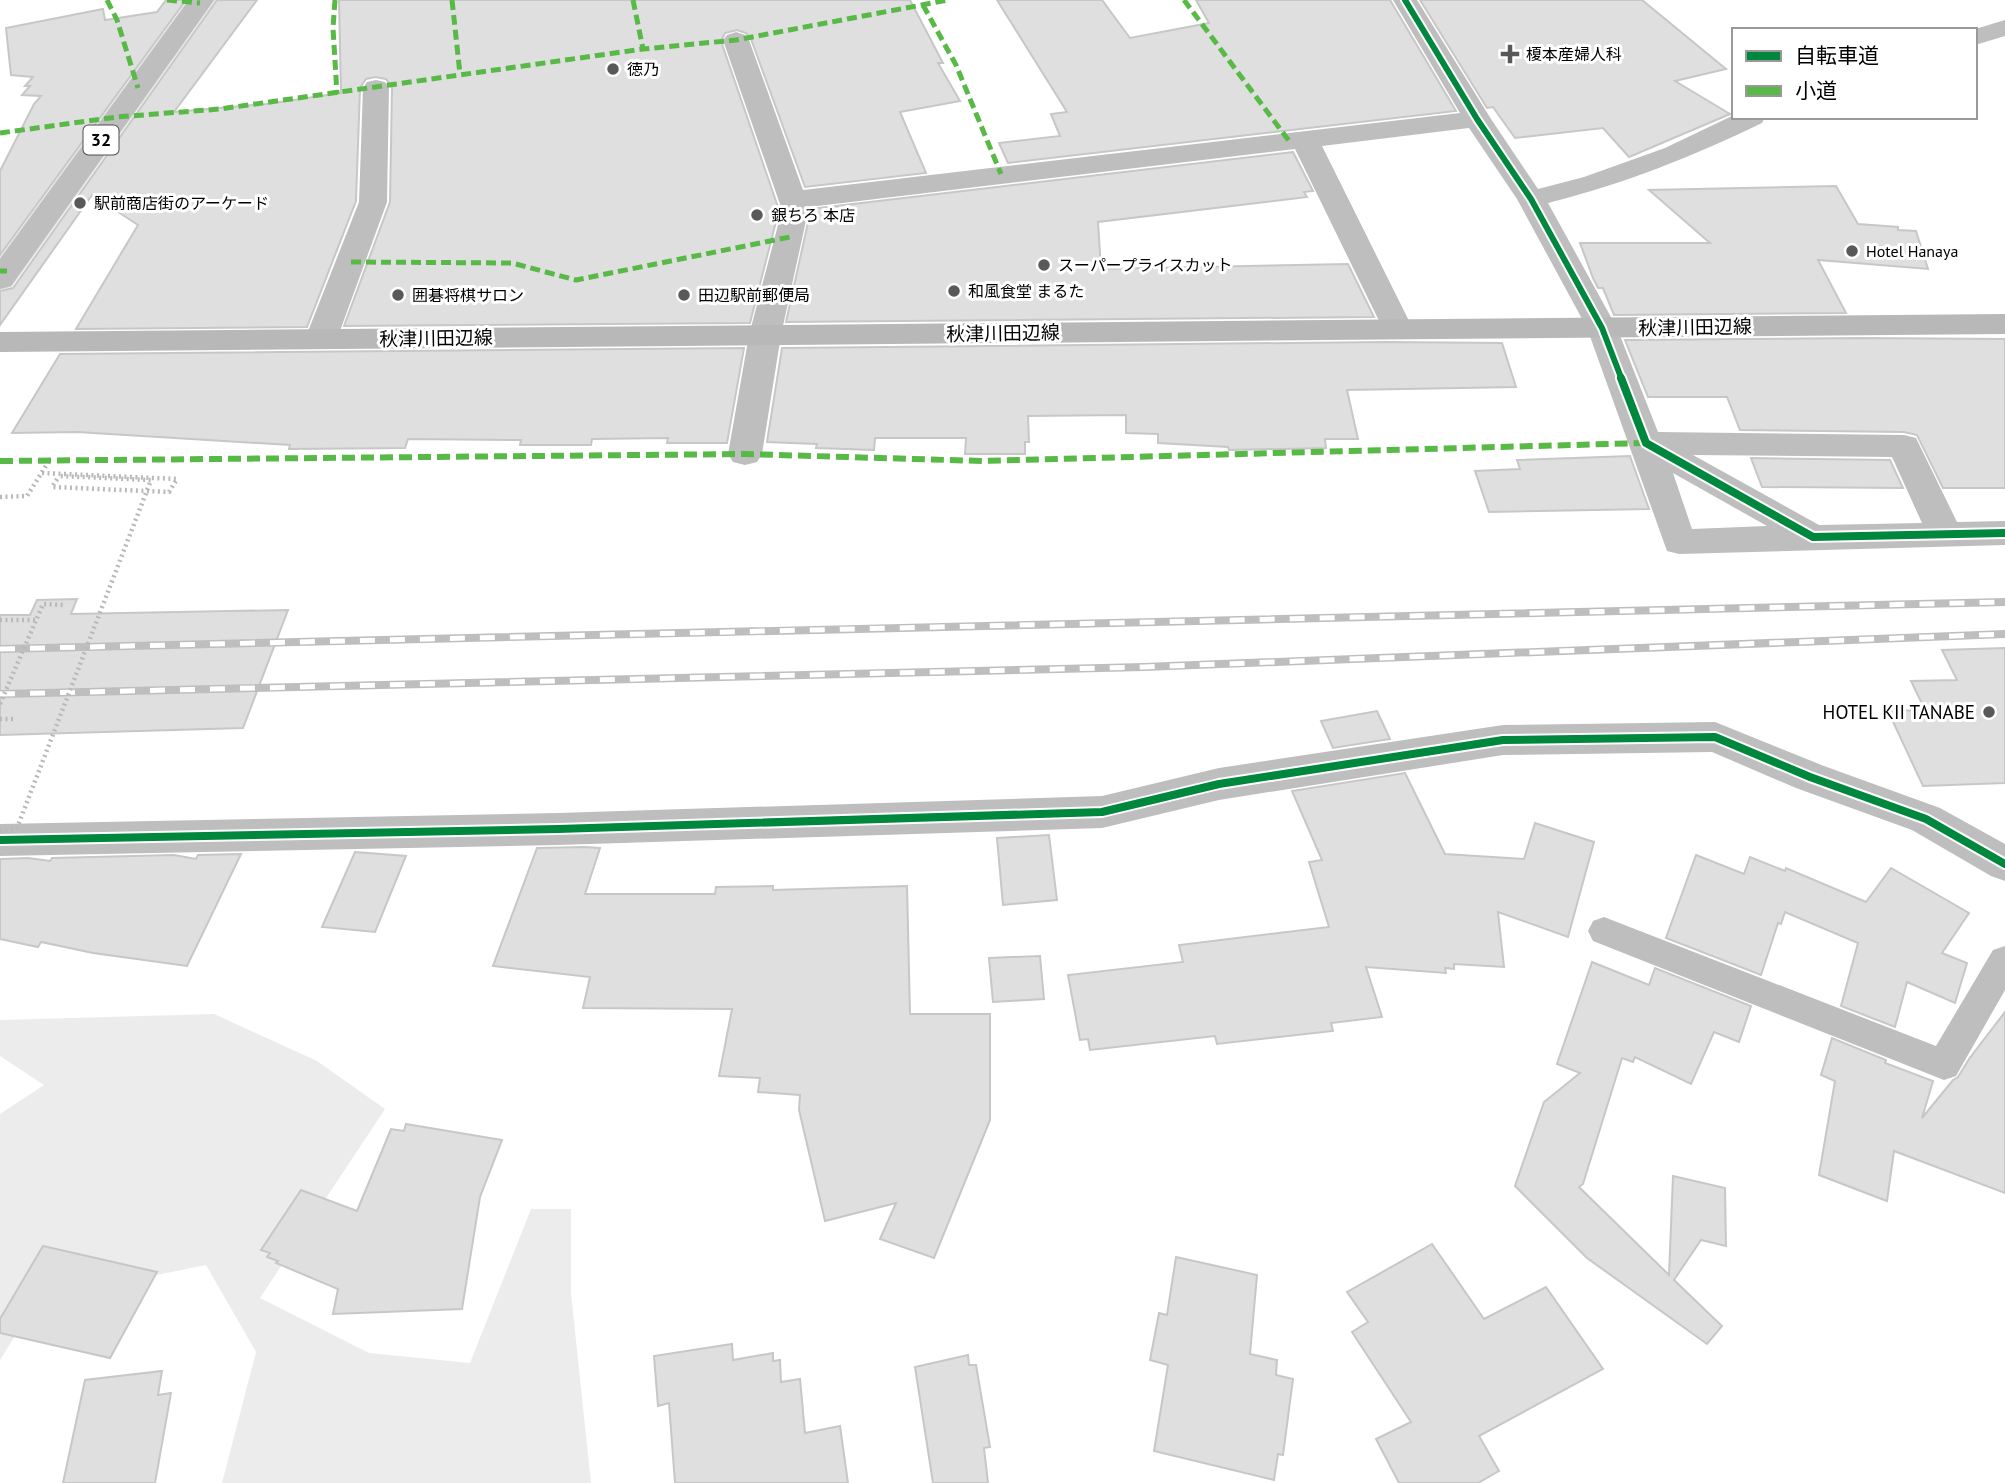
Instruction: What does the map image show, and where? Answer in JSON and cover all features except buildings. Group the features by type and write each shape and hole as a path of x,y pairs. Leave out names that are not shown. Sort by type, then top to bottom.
{"main road":[{"name":"秋津川田辺線","path":"0,342 2005,324"}],"street":[{"name":"32","path":"0,280 202,0"},
{"path":"1405,0 1477,119 1531,199 1602,328 1646,443 1679,542 2005,533"},
{"path":"1977,36 2005,28"},
{"path":"736,40 796,210 765,335 745,454"},
{"path":"321,339 373,202 376,88"},
{"path":"793,200 1477,119"},
{"path":"1531,199 1594,183 1675,155 1748,119"},
{"path":"1305,140 1398,329"},
{"path":"1646,443 1904,446 1945,534"},
{"path":"1646,443 1813,537"},
{"path":"0,840 558,829 1102,812 1219,784 1503,740 1715,737 1810,777 1926,820 2005,864"}],"lane":[{"path":"1604,931 1944,1065 2005,960"}],"path":[{"path":"0,497 27,496 49,461"},
{"path":"0,831 17,828 151,480 59,476 52,487 169,492 177,479 42,473"},
{"path":"0,704 43,604 64,605"},
{"path":"0,620 37,620"},
{"path":"0,719 13,719"}],"shaded area":[{"path":"214,1014 317,1061 385,1109 260,1298 369,1353 470,1363 531,1209 571,1209 571,1293 591,1483 222,1483 256,1352 206,1265 38,1299 0,1360 0,1114 44,1085 0,1056 0,1020"}],"railway":[{"path":"0,649 2005,602"},
{"path":"0,694 1144,667 2005,634"}],"marked path":[{"path":"107,0 117,20 138,88"},
{"path":"167,0 200,3"},
{"path":"335,0 333,28 337,94"},
{"path":"452,0 460,74"},
{"path":"633,0 643,49"},
{"path":"0,133 117,117 220,109 643,49 736,40 948,0"},
{"path":"1184,0 1289,141"},
{"path":"923,5 956,65 1001,174"},
{"path":"351,262 512,263 576,280 790,237"},
{"path":"0,271 7,271"},
{"path":"0,461 745,454 982,461 1646,443"}],"cycle path":[{"path":"1405,0 1477,119 1531,199 1602,328 1646,443 1813,537 2005,533"},
{"path":"0,840 558,829 1102,812 1219,784 1503,740 1715,737 1810,777 1926,819 2005,864"}],"place":[{"name":"榎本産婦人科","path":"1510,54"},
{"name":"徳乃","path":"613,69"},
{"name":"駅前商店街のアーケード","path":"80,203"},
{"name":"銀ちろ 本店","path":"757,215"},
{"name":"Hotel Hanaya","path":"1852,251"},
{"name":"スーパープライスカット","path":"1044,265"},
{"name":"和風食堂 まるた","path":"954,291"},
{"name":"囲碁将棋サロン","path":"398,295"},
{"name":"田辺駅前郵便局","path":"684,295"},
{"name":"HOTEL KII TANABE","path":"1989,712"}]}
